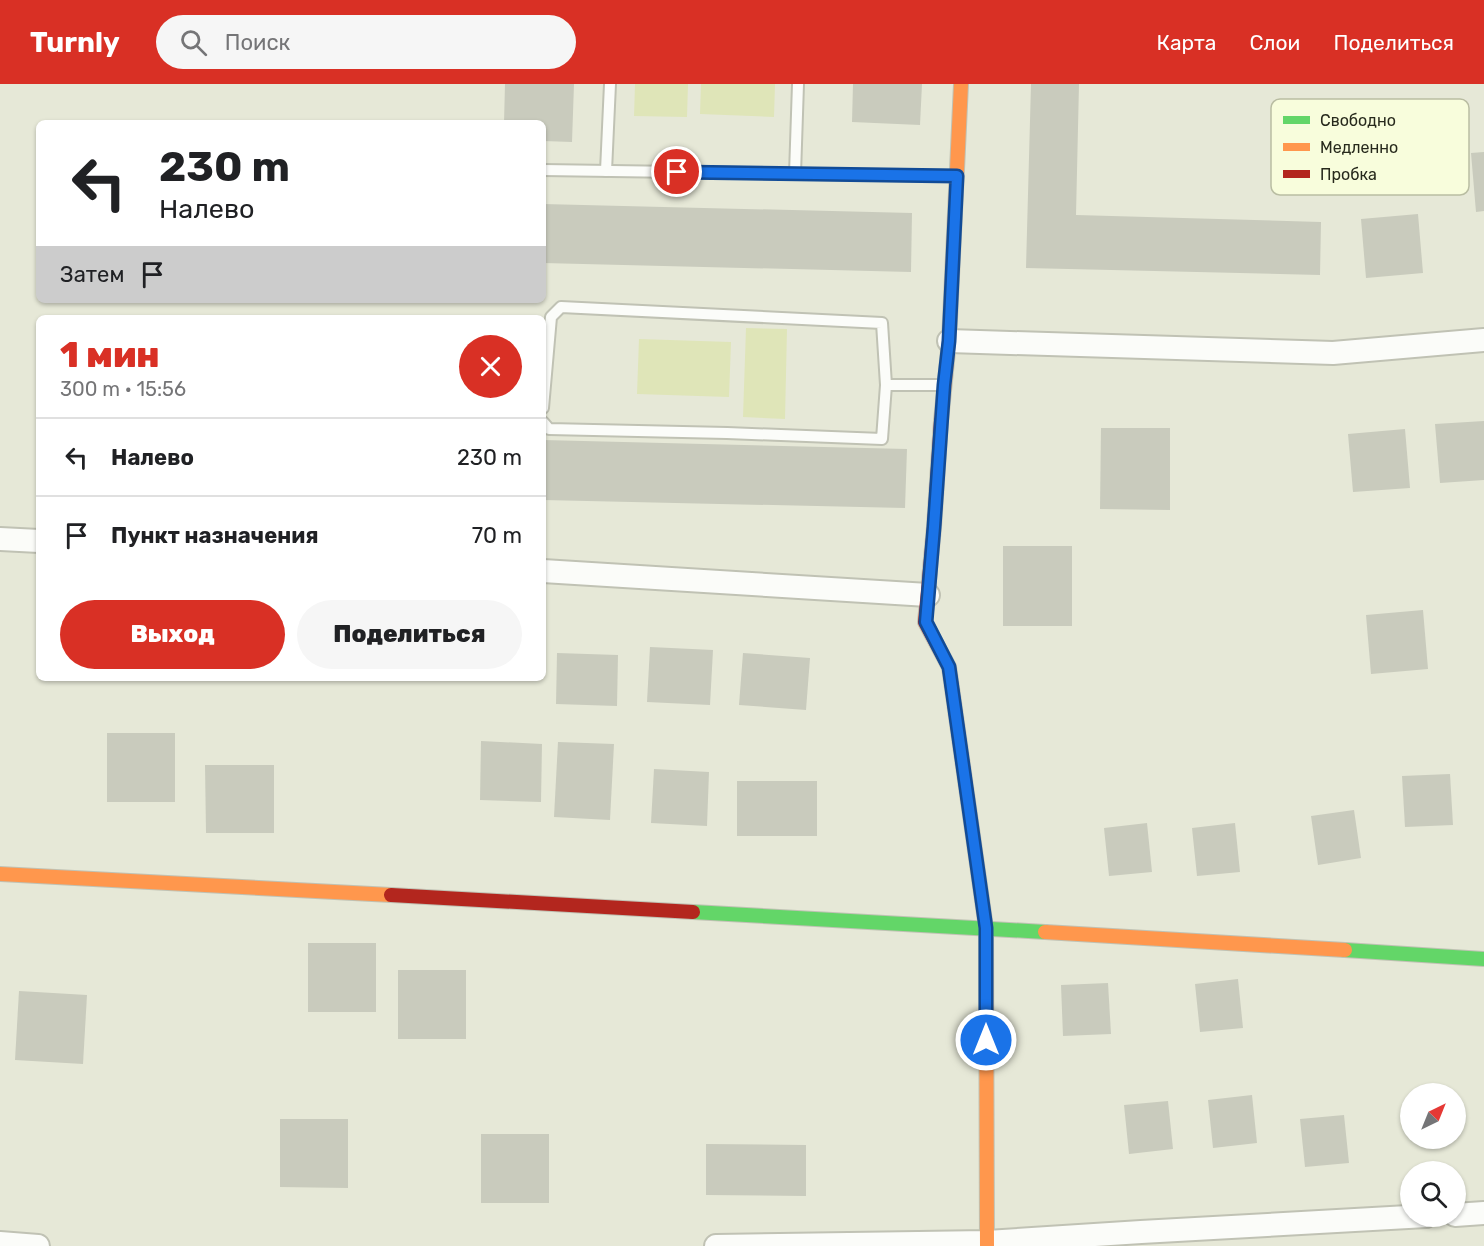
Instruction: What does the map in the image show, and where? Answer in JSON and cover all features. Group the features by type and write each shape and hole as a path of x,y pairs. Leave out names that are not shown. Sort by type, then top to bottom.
{"street":[{"path":"961,84 949,341 926,622 949,667 986,928 987,1244"},
{"path":"949,341 1333,353 1484,340"},
{"path":"0,539 36,541"},
{"path":"546,571 928,595"},
{"path":"0,874 986,928 1484,959"},
{"path":"1466,1214 1484,1213"},
{"path":"716,1246 987,1244 1141,1232 1400,1217"},
{"path":"0,1243 38,1246"}],"lane":[{"path":"606,171 610,84"},
{"path":"795,174 798,84"},
{"path":"546,170 957,176"},
{"path":"546,374 551,317 561,307 882,323 886,385 882,439 549,429 546,426"},
{"path":"886,385 944,385"}],"green space":[{"path":"635,84 688,84 687,117 634,116"},
{"path":"701,84 775,84 774,117 700,114"},
{"path":"746,328 787,329 785,419 743,417"},
{"path":"639,339 731,342 729,397 637,394"}],"building":[{"path":"505,84 574,84 572,142 546,141 546,120 504,120"},
{"path":"853,84 922,84 920,125 852,122"},
{"path":"1031,84 1079,84 1076,215 1321,222 1320,275 1026,268"},
{"path":"1484,152 1484,211 1476,212 1471,153"},
{"path":"546,204 912,213 911,272 546,263"},
{"path":"1418,214 1423,273 1366,278 1361,219"},
{"path":"1484,421 1484,480 1440,483 1435,424"},
{"path":"1101,428 1170,428 1170,510 1100,509"},
{"path":"1405,429 1410,488 1353,492 1348,434"},
{"path":"546,440 907,449 905,508 546,500"},
{"path":"1003,546 1072,546 1072,626 1003,626"},
{"path":"1423,610 1428,669 1371,674 1366,615"},
{"path":"650,647 713,650 710,705 647,702"},
{"path":"557,653 618,655 617,706 556,704"},
{"path":"743,653 810,658 806,710 739,705"},
{"path":"107,733 175,733 175,802 107,802"},
{"path":"481,741 542,744 541,802 480,800"},
{"path":"558,742 614,744 610,820 554,817"},
{"path":"205,765 274,765 274,833 206,833"},
{"path":"654,769 709,772 707,826 651,823"},
{"path":"1450,774 1453,825 1405,827 1402,776"},
{"path":"737,781 817,781 817,836 737,836"},
{"path":"1354,810 1361,858 1318,865 1311,816"},
{"path":"1147,823 1152,872 1109,876 1104,828"},
{"path":"1235,823 1240,872 1197,876 1192,828"},
{"path":"308,943 376,943 376,1012 308,1012"},
{"path":"398,970 466,970 466,1039 398,1039"},
{"path":"1238,979 1243,1028 1200,1032 1195,984"},
{"path":"1108,983 1111,1034 1063,1036 1061,985"},
{"path":"19,991 87,995 83,1064 15,1060"},
{"path":"1252,1095 1257,1143 1213,1148 1208,1100"},
{"path":"1168,1101 1173,1149 1129,1154 1124,1105"},
{"path":"1344,1115 1349,1163 1305,1167 1300,1119"},
{"path":"280,1119 348,1119 348,1188 280,1187"},
{"path":"481,1134 549,1134 549,1203 481,1203"},
{"path":"706,1144 806,1145 806,1196 706,1195"}],"traffic: fast":[{"path":"693,912 1045,932"},
{"path":"1345,950 1484,959"}],"traffic: slow":[{"path":"941,421 949,341 961,84"},
{"path":"968,801 986,928 987,1246"},
{"path":"0,874 391,895"},
{"path":"1045,932 1345,950"}],"traffic: jam":[{"path":"941,421 925,622 949,667 968,801"},
{"path":"391,895 693,912"}],"route":[{"path":"677,172 957,176 949,341 926,622 949,667 986,928 986,1040"}]}
